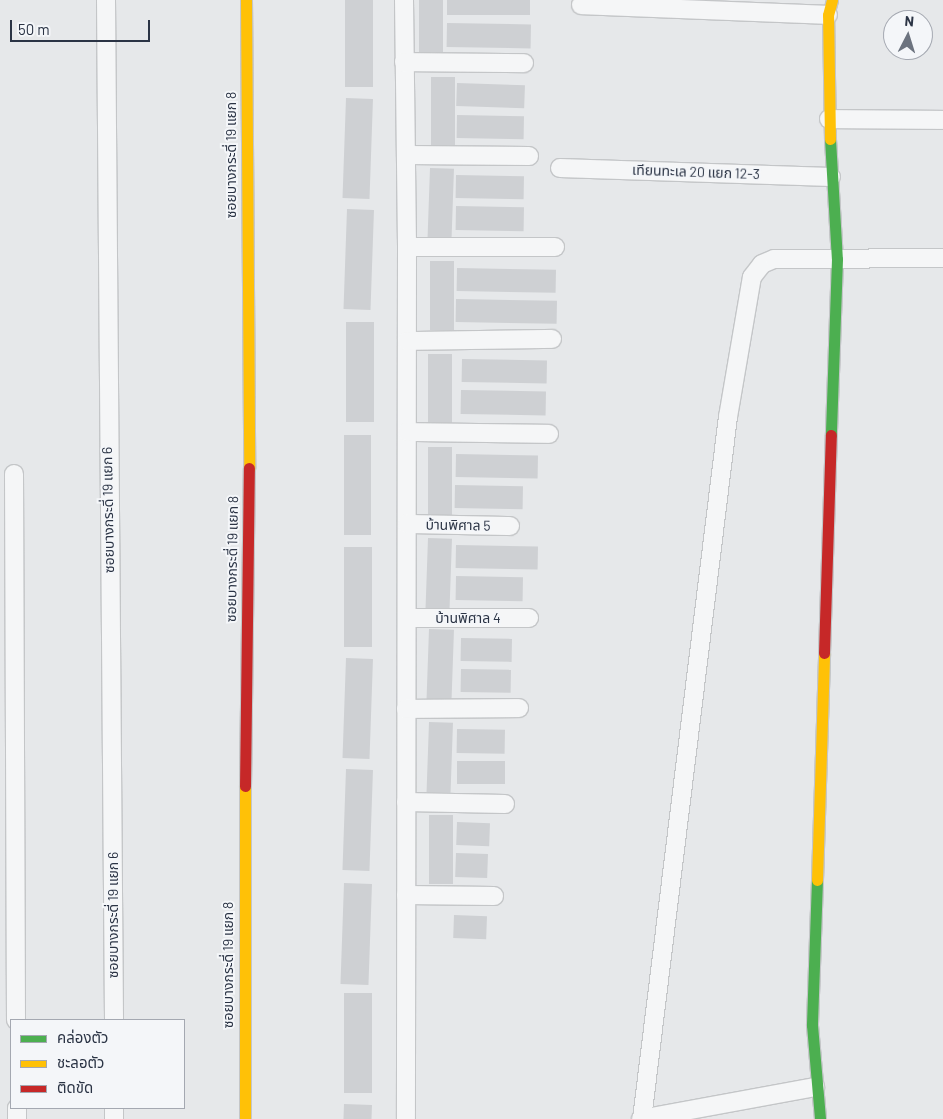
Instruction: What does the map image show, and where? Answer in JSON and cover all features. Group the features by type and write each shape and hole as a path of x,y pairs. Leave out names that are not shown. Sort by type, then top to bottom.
{"street":[{"name":"ซอยบางกระดี่ 19 แยก 6","path":"106,0 114,1019"},
{"name":"ซอยบางกระดี่ 19 แยก 8","path":"245,1119 242,958 248,508 246,0"},
{"path":"404,0 407,155 406,1119"},
{"path":"581,6 830,8 829,118 837,259 816,856 815,1086 820,1119"},
{"path":"404,62 524,63"},
{"path":"829,118 943,120"},
{"path":"407,155 529,156"},
{"name":"เทียนทะเล 20 แยก 12-3","path":"560,168 831,177"},
{"path":"407,248 555,247"},
{"path":"815,1086 642,1119 728,417 752,277 762,264 774,259 943,258"},
{"path":"407,341 552,340"},
{"path":"407,432 549,434"},
{"path":"14,474 16,1019"},
{"name":"บ้านพิศาล 5","path":"407,524 510,526"},
{"name":"บ้านพิศาล 4","path":"407,618 529,618"},
{"path":"406,709 519,708"},
{"path":"406,802 505,804"},
{"path":"406,895 494,896"}],"building":[{"path":"345,0 373,0 373,87 345,87"},
{"path":"419,0 443,0 443,53 419,53"},
{"path":"447,0 530,0 530,15 447,15"},
{"path":"447,23 531,24 531,48 447,47"},
{"path":"431,77 455,77 455,146 431,146"},
{"path":"457,83 525,85 524,108 456,106"},
{"path":"346,98 373,99 369,199 343,198"},
{"path":"457,115 524,116 524,139 457,138"},
{"path":"430,168 454,169 452,239 428,238"},
{"path":"456,175 524,176 524,199 456,198"},
{"path":"456,206 524,207 524,231 456,230"},
{"path":"347,209 374,210 370,310 344,309"},
{"path":"430,261 454,261 454,330 430,330"},
{"path":"457,268 556,270 556,293 457,291"},
{"path":"456,299 557,301 557,324 456,322"},
{"path":"346,322 374,322 374,422 346,422"},
{"path":"428,354 452,354 452,423 428,423"},
{"path":"462,359 547,360 547,383 462,382"},
{"path":"461,390 546,391 546,415 461,414"},
{"path":"344,435 371,435 371,535 344,535"},
{"path":"428,447 452,447 452,516 428,516"},
{"path":"456,454 538,455 538,478 456,477"},
{"path":"455,485 523,486 523,509 455,508"},
{"path":"428,538 452,539 450,609 426,608"},
{"path":"456,545 538,546 538,569 456,568"},
{"path":"344,547 372,547 372,647 344,647"},
{"path":"456,576 523,577 523,601 456,600"},
{"path":"429,629 454,630 452,700 427,699"},
{"path":"461,638 512,639 512,662 461,661"},
{"path":"346,658 373,659 369,759 343,758"},
{"path":"461,669 511,670 511,693 461,692"},
{"path":"429,722 453,723 451,793 427,792"},
{"path":"457,729 505,730 505,754 457,753"},
{"path":"457,761 505,761 505,784 457,784"},
{"path":"346,769 373,770 369,871 342,870"},
{"path":"429,815 453,815 453,884 429,884"},
{"path":"457,822 490,823 489,846 456,845"},
{"path":"456,853 488,854 487,878 455,877"},
{"path":"344,883 372,884 368,985 340,984"},
{"path":"454,915 487,916 486,939 453,938"},
{"path":"344,993 372,993 372,1093 344,1093"},
{"path":"344,1104 372,1105 371,1119 343,1119"}],"traffic: fast":[{"path":"830,139 837,259 831,435"},
{"path":"817,880 812,1025 820,1119"}],"traffic: slow":[{"path":"246,0 249,468"},
{"path":"830,139 828,15 832,0"},
{"path":"817,880 824,653"},
{"path":"245,786 245,1119"}],"traffic: jam":[{"path":"824,653 831,435"},
{"path":"245,786 249,468"}]}
